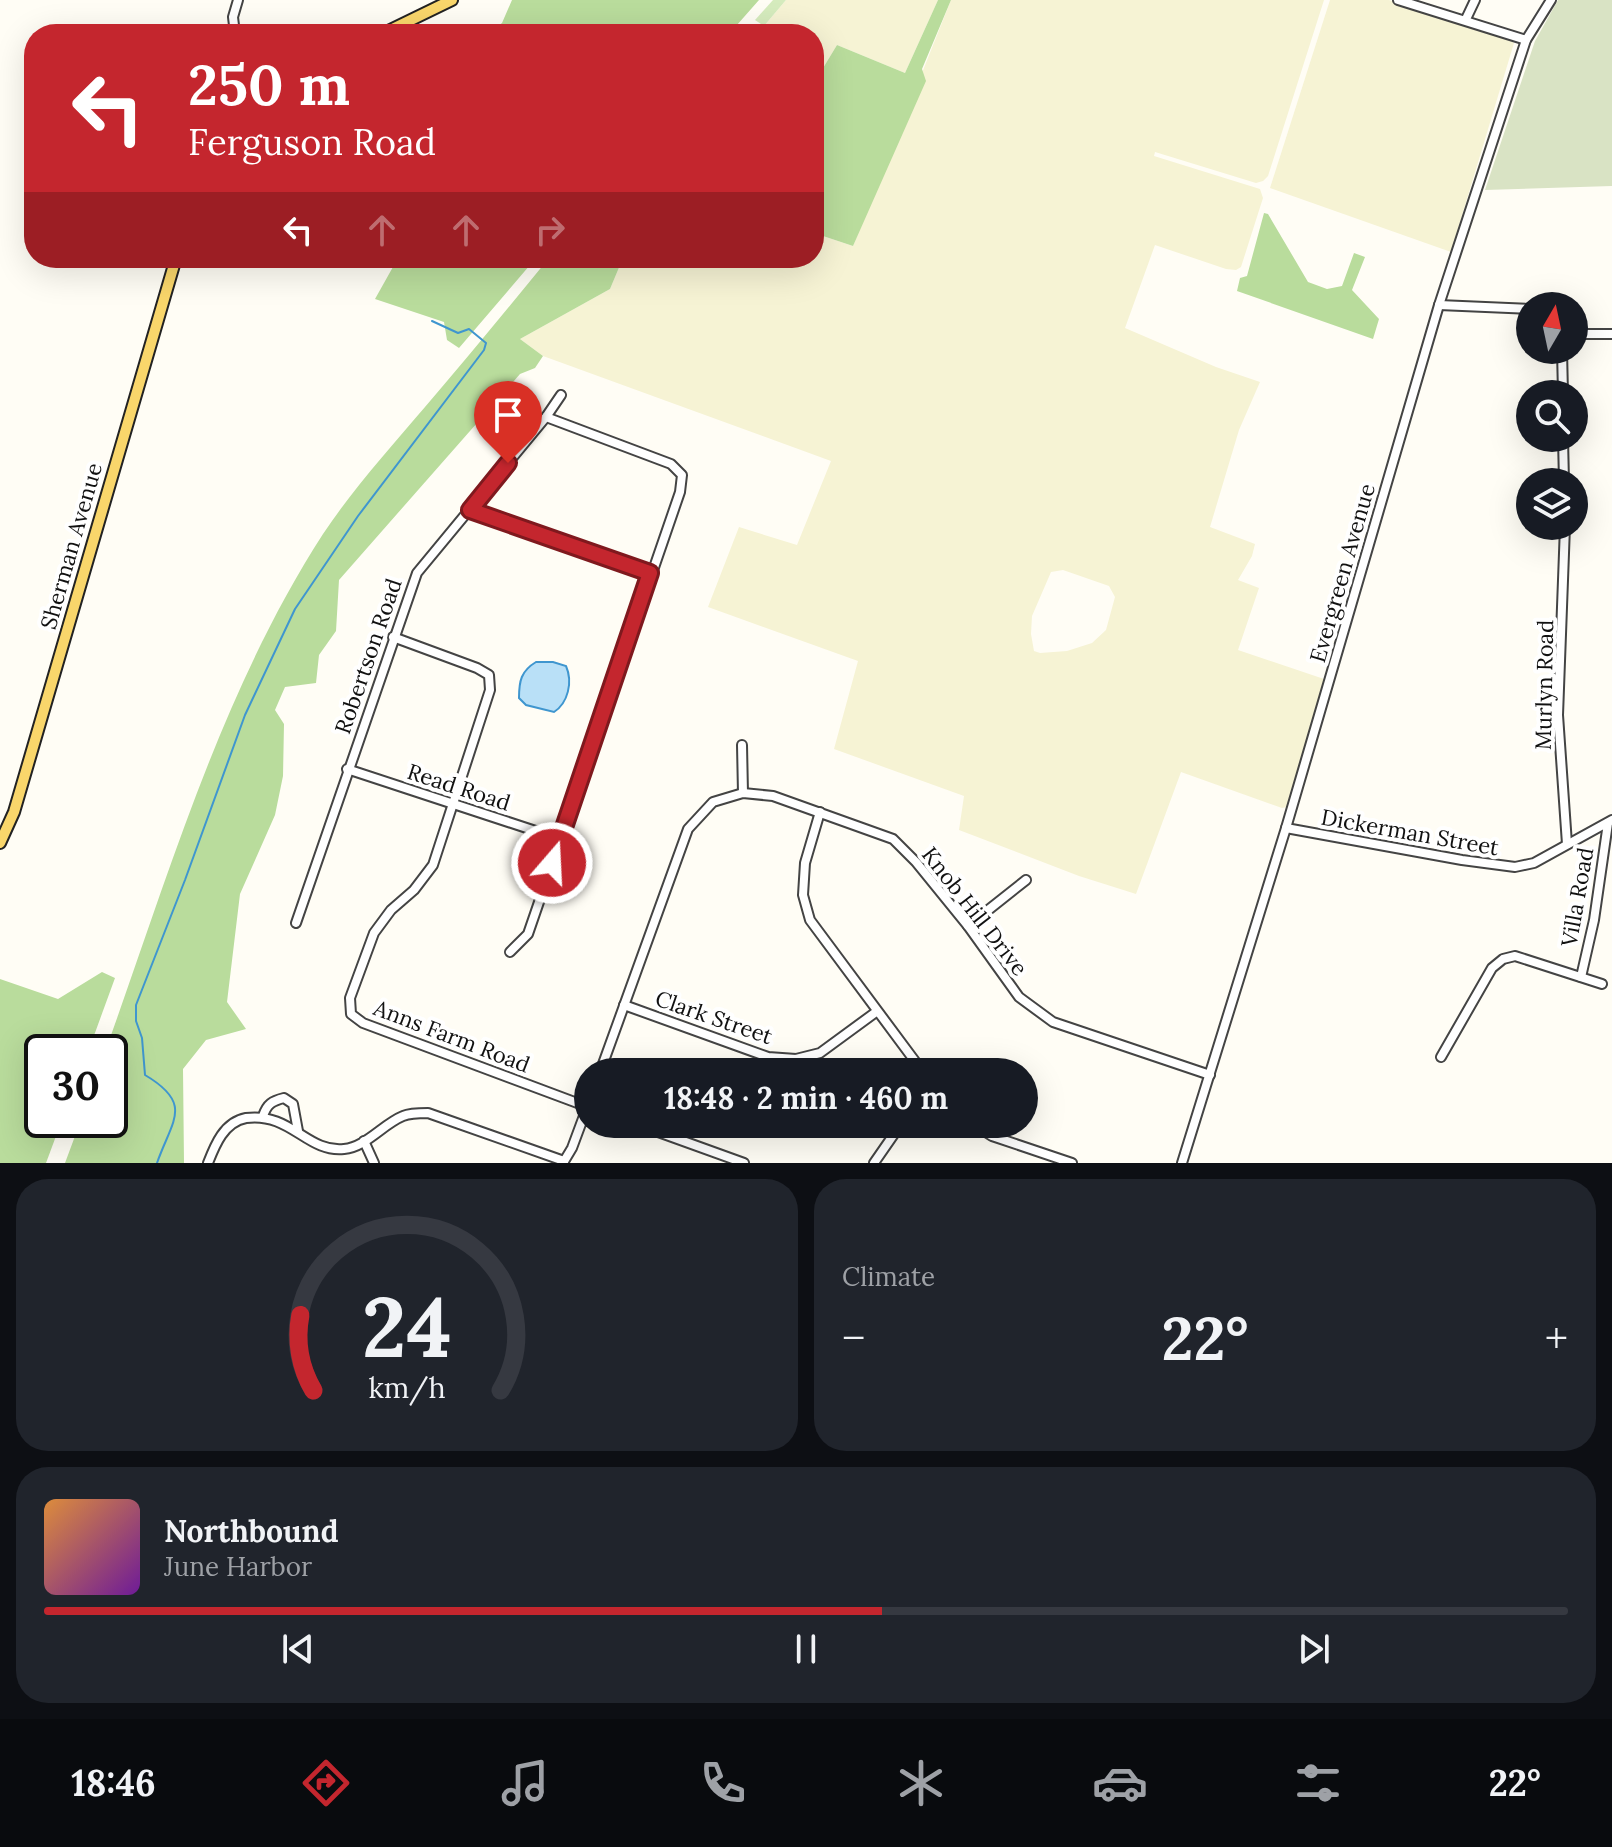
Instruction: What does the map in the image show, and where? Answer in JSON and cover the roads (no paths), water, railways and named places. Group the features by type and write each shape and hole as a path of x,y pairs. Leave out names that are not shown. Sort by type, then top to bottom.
{"main road":[{"path":"403,24 452,0"},
{"name":"Sherman Avenue","path":"0,843 14,812 173,268"}],"street":[{"path":"234,24 238,0"},
{"path":"1398,0 1526,40"},
{"path":"1466,19 1475,0"},
{"name":"Evergreen Avenue","path":"1182,1163 1286,828 1439,305 1526,40 1551,0"},
{"path":"1439,305 1516,308"},
{"path":"1588,334 1612,334"},
{"name":"Robertson Road","path":"296,923 417,573 561,395"},
{"path":"510,952 528,934 680,492 682,475 671,464 546,417"},
{"path":"470,510 650,573"},
{"name":"Murlyn Road","path":"1564,540 1558,715 1567,844"},
{"path":"393,637 489,675 490,690 454,804"},
{"path":"605,1058 688,829 713,802 743,793 742,745"},
{"name":"Read Road","path":"347,769 560,839"},
{"name":"Knob Hill Drive","path":"743,793 773,796 893,839 916,862 968,926 1019,997 1053,1022 1210,1075"},
{"name":"Anns Farm Road","path":"454,804 433,865 374,933 350,998 351,1014 363,1023 574,1101"},
{"path":"820,812 805,863 803,895 810,920 912,1058"},
{"name":"Dickerman Street","path":"1286,828 1508,867 1531,864 1610,821"},
{"name":"Villa Road","path":"1581,977 1610,821"},
{"path":"968,926 1026,880"},
{"path":"1441,1057 1492,968 1503,959 1515,956 1602,984"},
{"name":"Clark Street","path":"624,1005 768,1057 796,1059 820,1053 876,1012"},
{"path":"263,1116 266,1107 284,1098 293,1104 298,1131"},
{"path":"208,1163 217,1139 239,1120 263,1116 284,1122 320,1146 345,1149 364,1141 405,1115 428,1113 564,1162 576,1138"},
{"path":"675,1138 744,1163"},
{"path":"874,1163 891,1138"},
{"path":"998,1138 1072,1163"},
{"path":"364,1141 374,1163"}],"water":[{"path":"536,662 566,666 568,692 554,712 526,705 519,698 522,677"}],"waterway":[{"path":"157,1163 173,1124 174,1104 170,1095 145,1075 136,1005 245,715 295,609 358,516 484,350 486,343 469,329 458,333 432,321"}]}
